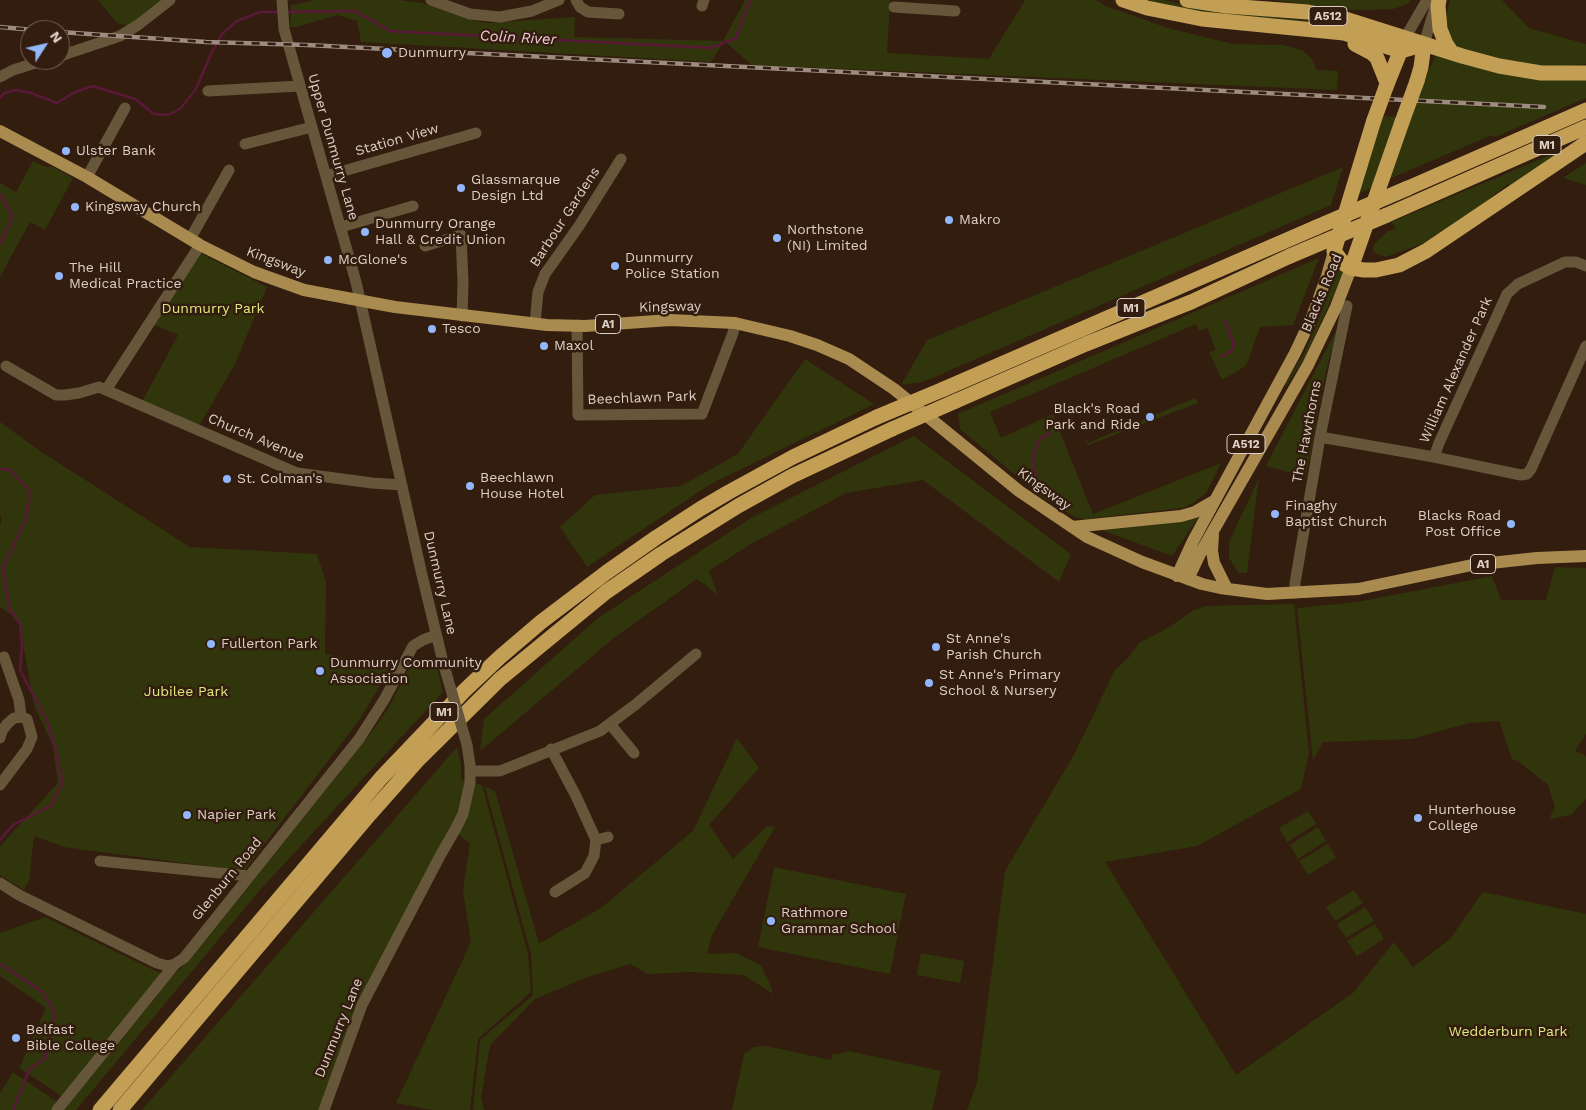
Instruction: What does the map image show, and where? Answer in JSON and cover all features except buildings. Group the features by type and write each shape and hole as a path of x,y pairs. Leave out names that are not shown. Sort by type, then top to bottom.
{"highway":[{"name":"A512","path":"1124,0 1147,8 1202,18 1344,33 1403,45 1424,44"},
{"name":"A512","path":"1187,0 1227,6 1308,12 1345,19 1403,45"},
{"path":"1439,0 1440,29 1452,53"},
{"name":"A512","path":"1308,29 1341,38 1372,53 1380,62 1387,85"},
{"name":"Blacks Road","path":"1352,268 1419,73 1424,44"},
{"path":"1424,44 1515,70 1541,73 1586,74"},
{"name":"Blacks Road","path":"1334,251 1374,120 1403,45"},
{"name":"M1","path":"100,1110 380,778 465,690 541,622 607,572 679,523 729,492 793,457 877,417 1586,110"},
{"name":"M1","path":"120,1110 417,761 500,679 606,592 662,554 738,506 792,476 892,429 1086,344 1191,302 1290,256 1388,215 1586,127"},
{"path":"1334,251 1340,260 1352,268 1376,270 1399,265 1444,240 1586,143"}],"main road":[{"name":"Kingsway","path":"0,131 87,177 195,242 254,272 304,290 361,302 462,316 535,323 577,326 670,320 735,323 790,336 818,345 849,360 894,389 1019,491 1072,527 1102,545 1183,578"},
{"name":"Blacks Road","path":"1183,578 1187,552 1281,381 1312,317 1334,251"},
{"name":"Blacks Road","path":"1183,578 1213,532 1308,365 1336,307 1352,268"},
{"path":"1072,527 1181,516 1198,510 1216,499"},
{"path":"1213,532 1212,551 1214,563 1227,589"},
{"name":"A1","path":"1183,578 1227,589 1267,594 1295,593 1370,587 1482,564 1537,558 1586,556"}],"street":[{"path":"70,53 120,36 138,25 170,0"},
{"path":"431,0 470,14 500,17 532,11 559,0"},
{"path":"576,0 580,7 588,12 619,14"},
{"name":"Blacks Road","path":"1403,45 1427,0"},
{"name":"Blacks Road","path":"1424,44 1439,0"},
{"name":"Upper Dunmurry Lane","path":"283,1 283,23 361,302"},
{"path":"894,7 942,5 955,10"},
{"path":"0,77 20,68"},
{"path":"208,91 300,86"},
{"path":"87,177 125,108"},
{"path":"245,144 312,127"},
{"name":"Station View","path":"326,176 476,133"},
{"name":"Barbour Gardens","path":"535,323 538,292 545,274 579,226 621,159"},
{"path":"106,390 195,242 229,170"},
{"path":"341,227 413,206"},
{"path":"425,246 461,235 462,316"},
{"name":"William Alexander Park","path":"1434,457 1507,294 1518,284 1565,262 1576,262 1586,266"},
{"name":"Dunmurry Lane","path":"324,1110 362,1005 455,830 468,796 470,772 466,745 436,635 361,302"},
{"name":"The Hawthorns","path":"1295,593 1295,583 1320,437 1347,306"},
{"name":"Beechlawn Park","path":"577,326 578,415 702,414 734,333 735,323"},
{"path":"1320,437 1434,457 1521,475 1527,474 1531,469 1586,346"},
{"name":"Church Avenue","path":"6,366 56,395 80,393 100,387 297,473 402,485"},
{"name":"Glenburn Road","path":"56,1110 175,964 184,958 370,723 413,646 436,635"},
{"path":"470,772 500,771 600,731 635,705 696,654"},
{"path":"4,657 20,700 21,716"},
{"path":"0,785 27,749 32,736 27,719 21,716 14,718 1,732"},
{"path":"610,724 634,753"},
{"path":"551,749 576,796 596,840 594,856 585,872 555,892"},
{"path":"596,840 608,837"},
{"path":"100,861 249,876"},
{"path":"0,883 19,895 157,962 168,966 175,964"}],"green space":[{"path":"98,0 161,0 127,26 117,23"},
{"path":"315,0 400,0 422,3 467,19 487,23 575,17 574,37 723,41 745,0 890,0 887,53 989,59 1025,0 1096,0 1106,6 1168,28 1233,44 1283,45 1302,50 1311,58 1317,70 1338,71 1337,90 752,65 724,41 711,62 361,42 357,21 337,15 297,27 290,27 291,5"},
{"path":"1141,0 1163,0 1217,11 1322,22 1358,31 1196,11"},
{"path":"1271,0 1411,0 1408,4 1393,9 1354,10"},
{"path":"1450,0 1502,0 1529,28 1586,44 1586,64 1561,67 1586,78 1586,98 1495,137 1492,135 1389,179 1427,73 1437,54"},
{"path":"1383,116 1398,117 1374,187 1357,194"},
{"path":"1574,145 1512,187 1508,184 1471,213 1424,243 1386,257 1373,252 1374,244 1388,231 1396,228 1391,222"},
{"path":"33,161 46,167 51,166 73,178 45,230 30,222 0,277 0,183 16,192"},
{"path":"1586,163 1586,185 1563,178"},
{"path":"1343,167 1331,205 923,382 901,385 927,340"},
{"name":"Dunmurry Park","path":"200,253 267,287 235,364 199,426 142,402 178,335 154,325"},
{"path":"1319,258 1293,325 1260,327 1246,366 1222,380 1209,352 1216,350 1207,328 1199,331 1196,324 990,412 1001,438 1053,414 1093,514 1221,463 1206,493 1193,503 1182,508 1085,519 1075,517 1042,497 960,429 958,414"},
{"path":"1338,269 1344,272 1305,357 1286,386 1284,385 1302,357 1313,334"},
{"path":"1340,323 1327,366 1306,477 1266,466"},
{"path":"805,359 874,404 709,485 587,567 560,527 595,495 681,486 738,454"},
{"path":"1195,398 1198,403 1088,445 1085,442 1085,438 1088,443"},
{"name":"Jubilee Park","path":"0,422 40,451 190,547 317,554 326,582 325,654 392,666 360,719 244,871 64,847 34,836 29,881 24,890 0,875 0,846 58,783 53,746 34,705 20,627 11,614 0,607 0,525 2,519 0,515"},
{"path":"914,436 1071,554 1059,582 923,480 846,493 749,545 709,571 718,595 697,579 615,637 480,751 484,719 598,618 751,518"},
{"path":"1259,478 1247,573 1239,573 1229,558 1229,542"},
{"path":"1198,518 1172,556 1102,529"},
{"path":"1555,567 1586,568 1586,734 1575,751 1586,756 1586,799 1571,815 1549,819 1555,807 1548,785 1518,761 1512,759 1499,721 1469,723 1412,739 1323,742 1313,761 1297,608 1357,602 1492,576 1501,600 1546,600"},
{"name":"Wedderburn Park","path":"1294,604 1309,753 1301,789 1197,846 1105,862 1236,1075 1353,993 1394,942 1413,967 1450,939 1483,892 1586,914 1586,1110 967,1110 977,1083 1005,871 1075,753 1115,670 1128,658 1139,643 1168,628 1192,611 1205,606"},
{"path":"414,658 436,664 443,692 260,890 76,1110 0,1110 0,1093 13,1072 59,1103 63,1097 19,1068 46,1008 0,976 0,933 45,917 170,978 185,964 373,730 389,707"},
{"path":"737,738 759,768 709,825 733,859 767,826 775,827 712,935 707,954 736,953 761,965 773,994 744,975 692,972 648,974 630,964 588,977 535,999 490,1045 481,1098 484,1110 473,1110 480,1040 533,995 531,954 485,787 495,791 539,943 601,908 693,831"},
{"path":"457,747 461,763 461,780 482,785 528,954 531,992 478,1039 470,1110 432,1110 396,1103 471,942 463,890 470,844 455,831 362,1005 324,1110 142,1110"},
{"path":"1308,811 1316,824 1287,842 1279,828"},
{"path":"1318,827 1326,841 1298,859 1290,845"},
{"path":"1328,844 1336,858 1308,875 1299,861"},
{"path":"774,867 906,894 890,974 758,947"},
{"path":"1354,890 1363,903 1335,921 1326,907"},
{"path":"1365,907 1374,921 1346,938 1337,924"},
{"path":"1375,924 1384,939 1357,956 1347,941"},
{"path":"921,953 964,961 960,983 917,975"},
{"path":"766,1046 831,1060 833,1053 838,1054 849,1051 941,1071 932,1110 732,1110 744,1054 754,1047"}],"waterway":[{"name":"Colin River","path":"285,12 355,11 390,31 711,48 736,38 750,0"},
{"name":"Colin River","path":"0,98 4,93 16,90 31,93 57,103 73,93 93,86 135,99 154,114 168,115 180,109 196,89 222,34 237,21 260,12 280,12"},
{"name":"Colin River","path":"0,194 12,215 10,224 0,243"},
{"path":"1222,357 1232,350 1234,344 1225,321"},
{"path":"1036,476 1032,462 1036,447 1041,438 1051,433"},
{"name":"Colin River","path":"0,469 10,470 29,490 27,517 3,567 9,608 20,624 22,647 20,670 47,721 56,751 62,783 52,805 13,825 0,840"},
{"name":"Colin River","path":"0,964 43,992 55,1014 45,1058 29,1070 13,1110"}],"railway":[{"path":"0,27 20,29"},
{"path":"70,33 206,42 307,45 1544,107"}],"place":[{"name":"Dunmurry","path":"387,53"},
{"name":"Ulster Bank","path":"66,151"},
{"name":"Glassmarque Design Ltd","path":"461,188"},
{"name":"Kingsway Church","path":"75,207"},
{"name":"Makro","path":"949,220"},
{"name":"Dunmurry Orange Hall & Credit Union","path":"365,232"},
{"name":"Northstone (NI) Limited","path":"777,238"},
{"name":"McGlone's","path":"328,260"},
{"name":"Dunmurry Police Station","path":"615,266"},
{"name":"The Hill Medical Practice","path":"59,276"},
{"name":"Tesco","path":"432,329"},
{"name":"Maxol","path":"544,346"},
{"name":"Black's Road Park and Ride","path":"1150,417"},
{"name":"St. Colman's","path":"227,479"},
{"name":"Beechlawn House Hotel","path":"470,486"},
{"name":"Finaghy Baptist Church","path":"1275,514"},
{"name":"Blacks Road Post Office","path":"1511,524"},
{"name":"Fullerton Park","path":"211,644"},
{"name":"St Anne's Parish Church","path":"936,647"},
{"name":"Dunmurry Community Association","path":"320,671"},
{"name":"St Anne's Primary School & Nursery","path":"929,683"},
{"name":"Napier Park","path":"187,815"},
{"name":"Hunterhouse College","path":"1418,818"},
{"name":"Rathmore Grammar School","path":"771,921"},
{"name":"Belfast Bible College","path":"16,1038"}]}
